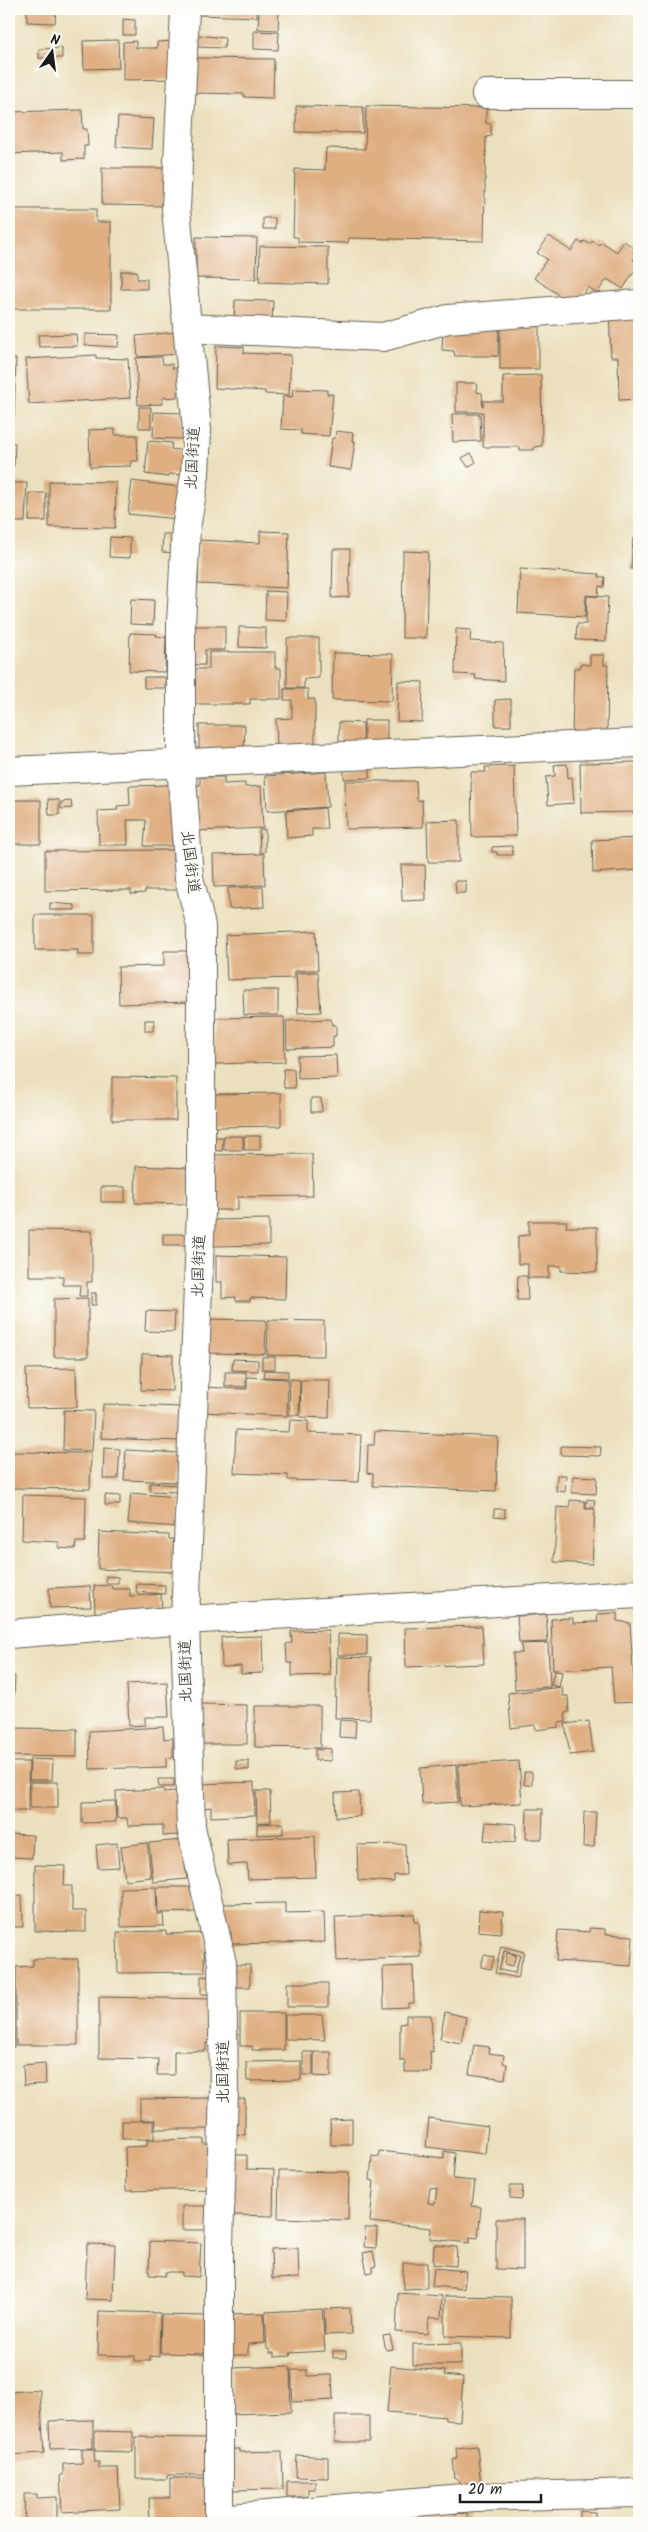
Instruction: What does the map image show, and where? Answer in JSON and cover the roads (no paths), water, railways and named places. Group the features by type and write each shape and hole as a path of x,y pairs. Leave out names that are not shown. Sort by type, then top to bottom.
{"street":[{"name":"北国街道","path":"185,9 176,209 197,430 195,474 186,528 182,615 181,763 189,878 201,926 201,1210 185,1620 192,1827 222,1963 224,2090 219,2244 219,2521"},
{"path":"486,94 639,94"},
{"path":"187,328 382,337 448,319 639,304"},
{"path":"9,771 639,743"},
{"path":"9,1634 185,1620 639,1594"},
{"path":"219,2521 474,2497 639,2493"}]}
